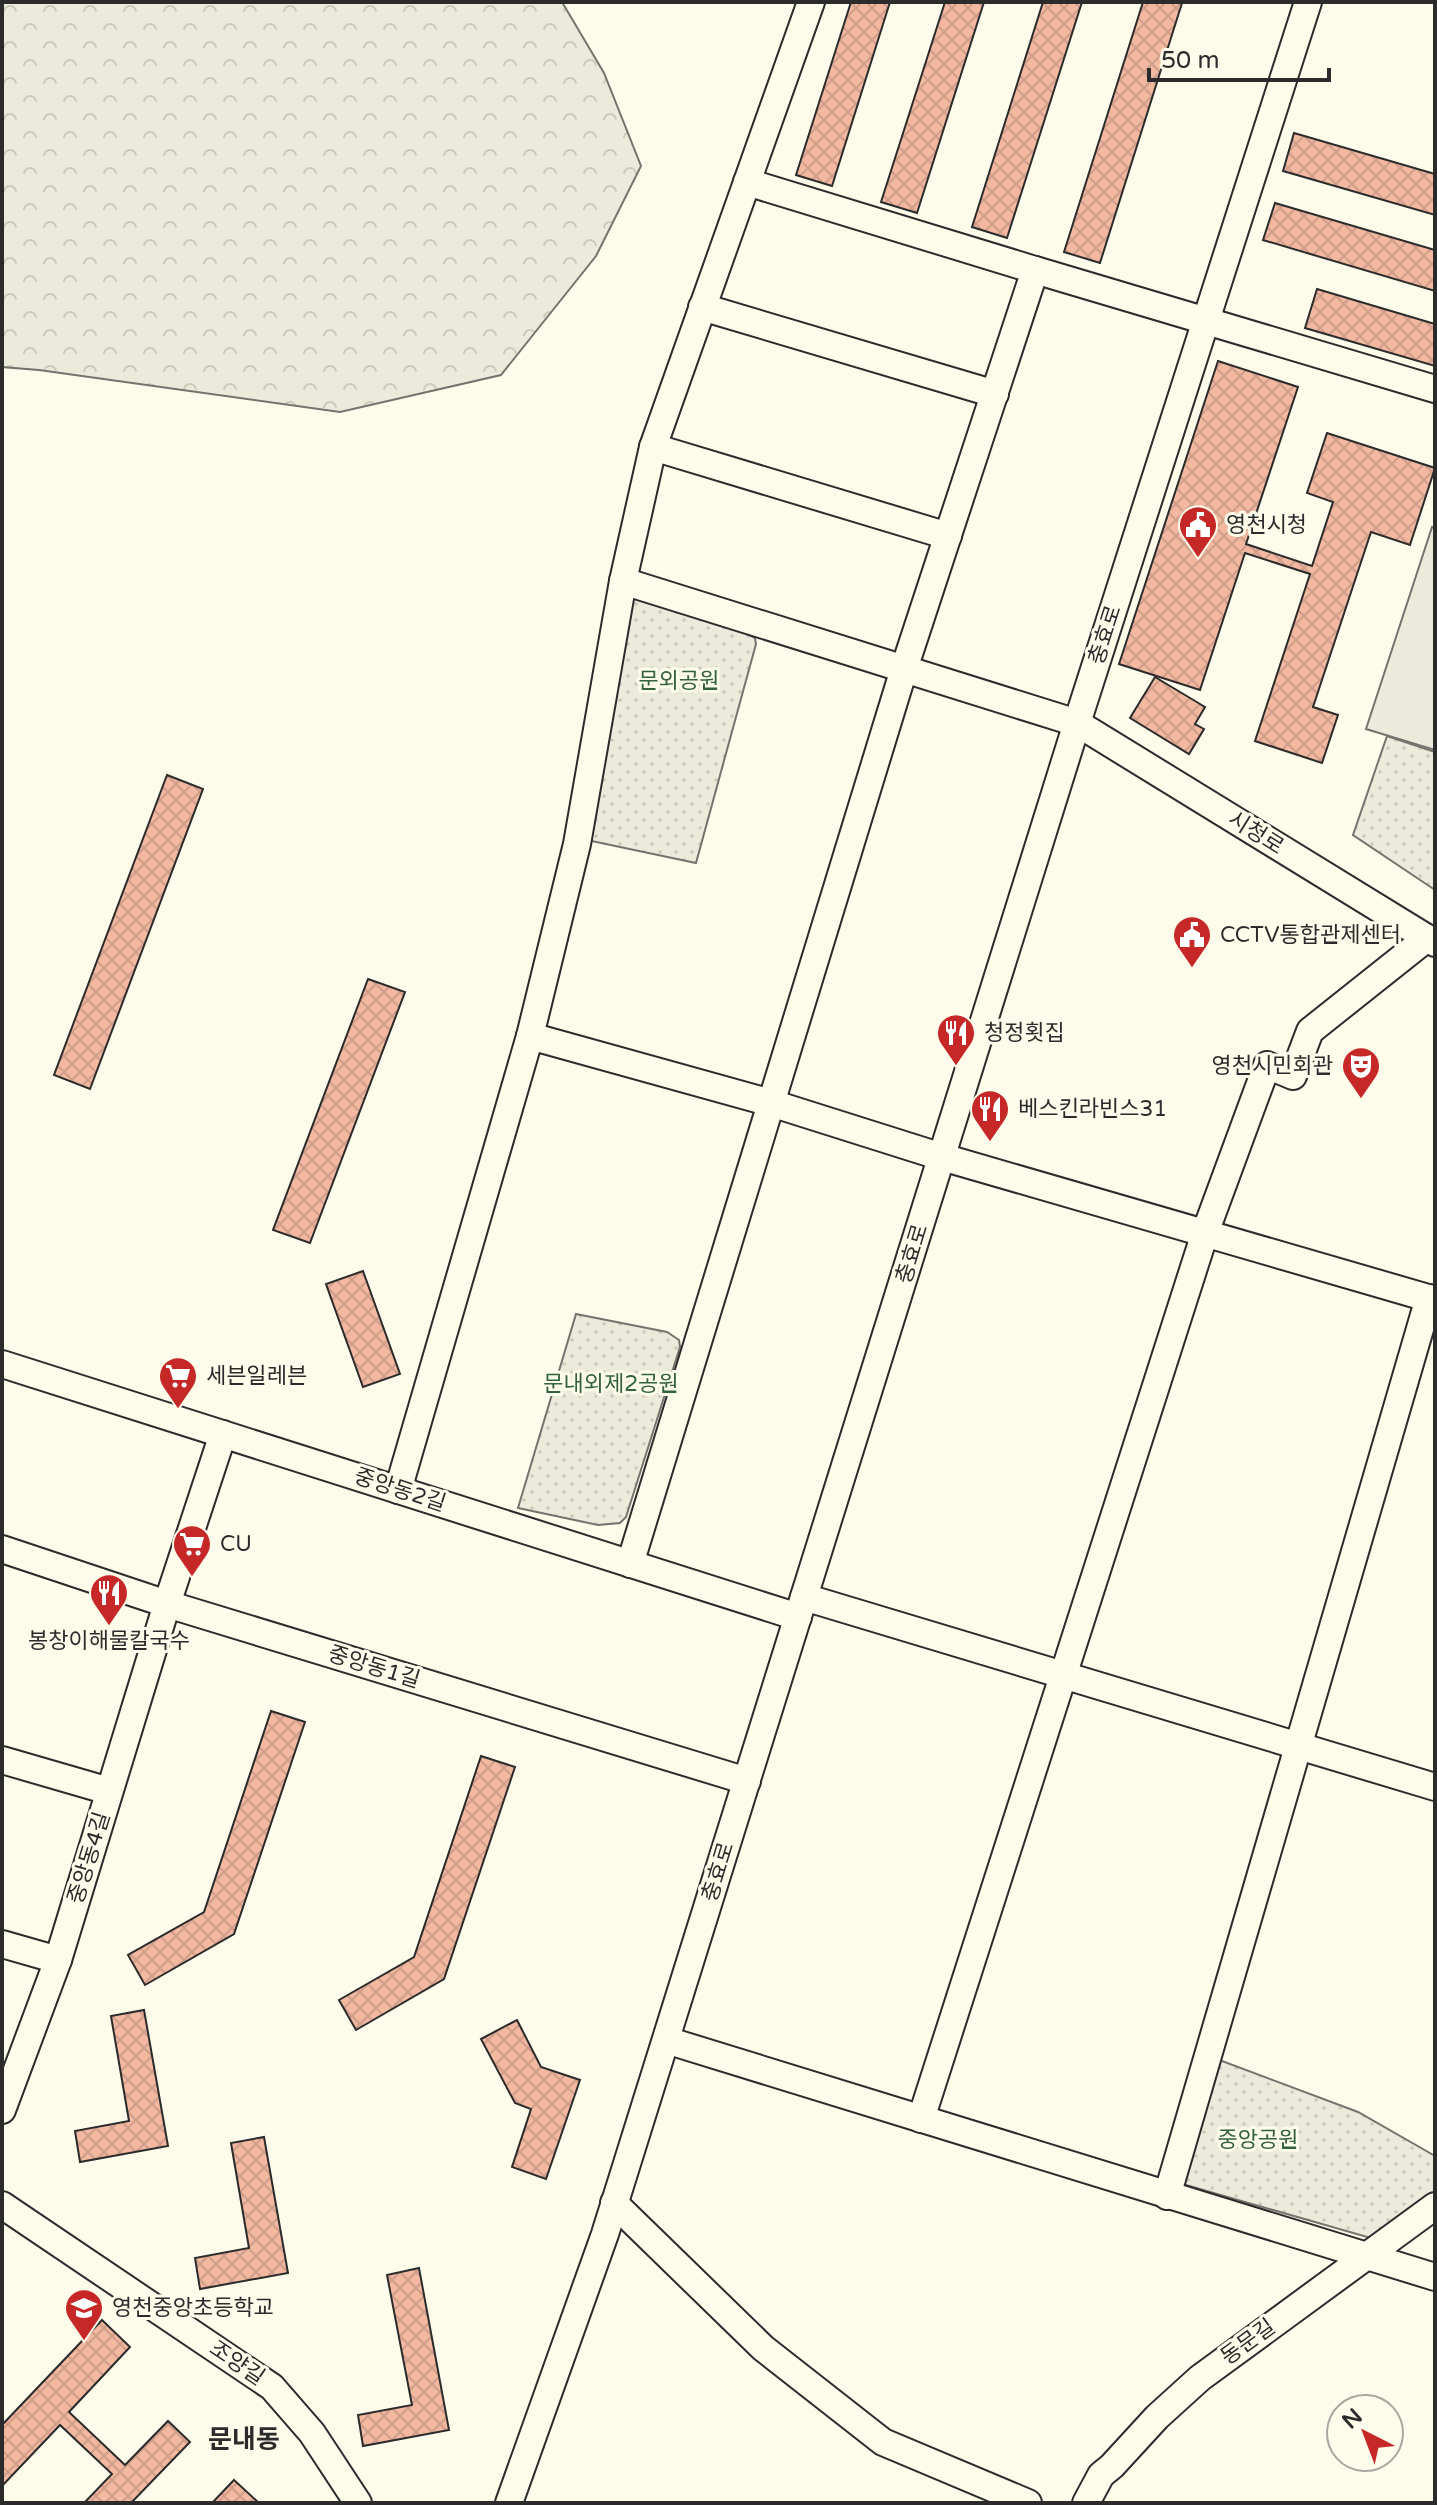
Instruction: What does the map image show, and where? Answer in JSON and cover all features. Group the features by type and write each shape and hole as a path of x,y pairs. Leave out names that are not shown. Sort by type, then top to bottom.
{"street":[{"path":"398,1490 530,1036 577,844 623,581 653,447 811,2"},
{"name":"충효로","path":"509,2503 614,2203 1077,723 1308,2"},
{"path":"747,182 1435,389"},
{"path":"630,1564 904,669 1035,270"},
{"path":"702,307 995,394"},
{"path":"653,447 948,536"},
{"name":"시청로","path":"623,581 1077,723 1431,941"},
{"path":"921,2119 1205,1233 1267,1065 1293,1076 1310,1031 1431,941"},
{"path":"530,1036 771,1103 942,1157 1432,1299 1297,1745 1167,2196"},
{"name":"중앙동2길","path":"2,1364 630,1564 1064,1675 1435,1787"},
{"name":"중앙동4길","path":"2,2110 58,1960 167,1604 223,1434"},
{"name":"중앙동1길","path":"2,1549 167,1604 747,1781"},
{"path":"2,1760 109,1791"},
{"path":"2,1944 58,1960"},
{"path":"666,2040 1365,2258 1435,2277"},
{"path":"614,2203 763,2348 883,2442 1028,2503"},
{"name":"조양길","path":"2,2205 272,2387 312,2433 358,2503"},
{"name":"동문길","path":"1086,2503 1101,2475 1200,2378 1435,2206"}],"green space":[{"path":"2,2 562,2 604,73 641,166 596,256 501,375 340,412 2,367"},
{"name":"문외공원","path":"629,594 755,638 756,644 696,863 582,839"},
{"path":"1387,736 1435,752 1435,890 1353,835"},
{"name":"문내외제2공원","path":"576,1314 667,1332 679,1340 680,1347 626,1517 620,1523 598,1525 518,1508"},
{"name":"중앙공원","path":"1214,2058 1358,2112 1435,2156 1435,2199 1381,2241 1179,2183"}],"shaded area":[{"path":"1432,527 1435,528 1435,750 1366,729"}],"building":[{"path":"851,2 890,2 832,186 796,175"},
{"path":"945,2 984,2 917,213 881,202"},
{"path":"1043,2 1082,2 1007,238 972,227"},
{"path":"1143,2 1182,3 1100,263 1064,252"},
{"path":"1294,133 1435,174 1435,215 1283,171"},
{"path":"1275,203 1435,250 1435,291 1263,240"},
{"path":"1317,289 1435,324 1435,366 1305,328"},
{"name":"영천시청","path":"1218,361 1298,387 1246,544 1312,566 1333,502 1307,493 1327,433 1435,468 1410,545 1371,532 1313,707 1338,715 1322,763 1255,741 1310,574 1245,553 1200,690 1119,664"},
{"path":"1155,677 1205,707 1195,724 1204,729 1189,754 1130,718"},
{"path":"167,775 203,789 90,1089 54,1075"},
{"path":"368,979 405,992 310,1243 273,1230"},
{"path":"363,1271 400,1374 363,1387 326,1284"},
{"path":"271,1711 305,1722 234,1934 145,1985 128,1955 204,1912"},
{"path":"481,1756 515,1767 444,1979 356,2030 339,2000 414,1957"},
{"path":"144,2010 168,2146 80,2162 75,2131 129,2121 111,2016"},
{"path":"517,2020 541,2067 580,2080 546,2179 512,2167 531,2109 515,2103 481,2039"},
{"path":"264,2137 288,2273 200,2289 195,2258 249,2248 231,2143"},
{"path":"419,2268 449,2430 363,2446 358,2415 412,2405 387,2275"},
{"path":"102,2320 130,2347 69,2412 125,2465 168,2421 190,2442 131,2503 84,2503 112,2474 60,2425 2,2486 2,2425"},
{"path":"234,2480 259,2503 212,2503"}],"place":[{"name":"영천시청","path":"1198,559"},
{"name":"CCTV통합관제센터","path":"1192,969"},
{"name":"청정횟집","path":"956,1067"},
{"name":"영천시민회관","path":"1361,1100"},
{"name":"베스킨라빈스31","path":"990,1143"},
{"name":"세븐일레븐","path":"178,1410"},
{"name":"CU","path":"192,1578"},
{"name":"봉창이해물칼국수","path":"109,1627"},
{"name":"영천중앙초등학교","path":"84,2342"}],"district":[{"name":"문내동","path":"244,2439"}]}
